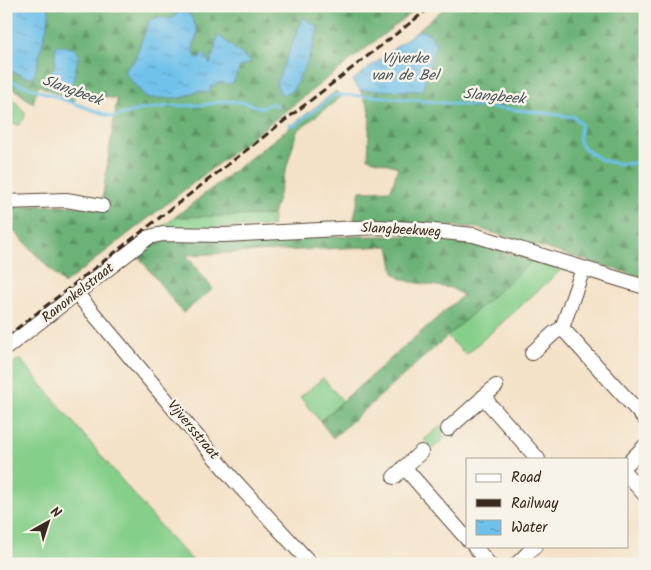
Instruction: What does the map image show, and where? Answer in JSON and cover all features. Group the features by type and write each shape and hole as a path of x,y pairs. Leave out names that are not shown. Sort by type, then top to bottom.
{"street":[{"path":"6,202 66,200 102,206"},
{"name":"Slangbeekweg","path":"149,237 163,234 224,235 377,227 474,235 645,287"},
{"name":"Ranonkelstraat","path":"6,348 149,237"},
{"path":"532,352 562,328 583,269"},
{"name":"Vijversstraat","path":"77,294 233,479 311,564"},
{"path":"562,328 645,418"},
{"path":"448,429 496,386"},
{"path":"484,397 537,458"},
{"path":"628,463 645,446"},
{"path":"421,452 399,472 466,538"},
{"path":"628,476 645,495"},
{"path":"476,548 490,564"},
{"path":"517,564 534,548"}],"green space":[{"path":"45,6 420,6 64,284 6,223 6,207 58,205 101,208 117,99 77,92 74,102 38,85 33,104 6,85 6,69 26,77","holes":["180,10 190,13 198,32 192,48 196,57 210,66 218,36 245,64 240,67 235,76 212,85 203,91 198,91 182,98 127,66 134,61 151,19 163,18 172,20"]},
{"path":"447,6 645,6 645,278 477,228 417,224 353,223 360,191 391,190 398,167 368,158 370,110 360,90 422,91 435,43 418,30"},
{"path":"336,91 341,97 297,131 273,215 175,217"},
{"path":"6,92 25,112 24,119 19,125 6,122"},
{"path":"273,215 272,226 159,230 175,217"},
{"path":"413,236 471,241 532,261 333,438 320,421 463,295 451,288 411,282 400,278 394,273 389,246 186,255 213,289 183,313 135,252 151,242 187,237"},
{"path":"532,261 562,269 466,355 447,336"},
{"path":"20,359 168,535 196,564 6,564 6,368"},
{"path":"323,378 343,401 320,421 300,397"},
{"path":"440,426 445,431 442,434 445,438 428,453 424,449 428,444 424,440"}],"water":[{"path":"6,6 45,6 49,10 49,18 34,77 26,77 6,69"},
{"path":"185,9 198,32 193,48 196,57 199,59 202,54 205,54 210,65 218,35 251,62 240,67 233,83 226,84 222,82 210,87 210,92 198,91 182,98 146,98 124,69 134,61 151,19 157,17 172,19 180,10"},
{"path":"303,17 319,28 308,60 293,90 282,96 276,84"},
{"name":"Vijverke van de Bel","path":"418,30 429,33 436,43 422,91 360,90 352,81"},
{"path":"57,45 73,48 79,53 71,91 52,89 48,86 55,63 55,48"}],"waterway":[{"name":"Slangbeek","path":"6,79 112,117 139,110 168,106 202,105 225,101 243,102 262,108 271,103 277,106"},
{"name":"Slangbeek","path":"290,125 295,125 334,95 374,96 536,112 574,117 581,124 579,142 593,155 601,159 626,164 645,161"}],"railway":[{"path":"6,337 432,6"}]}
